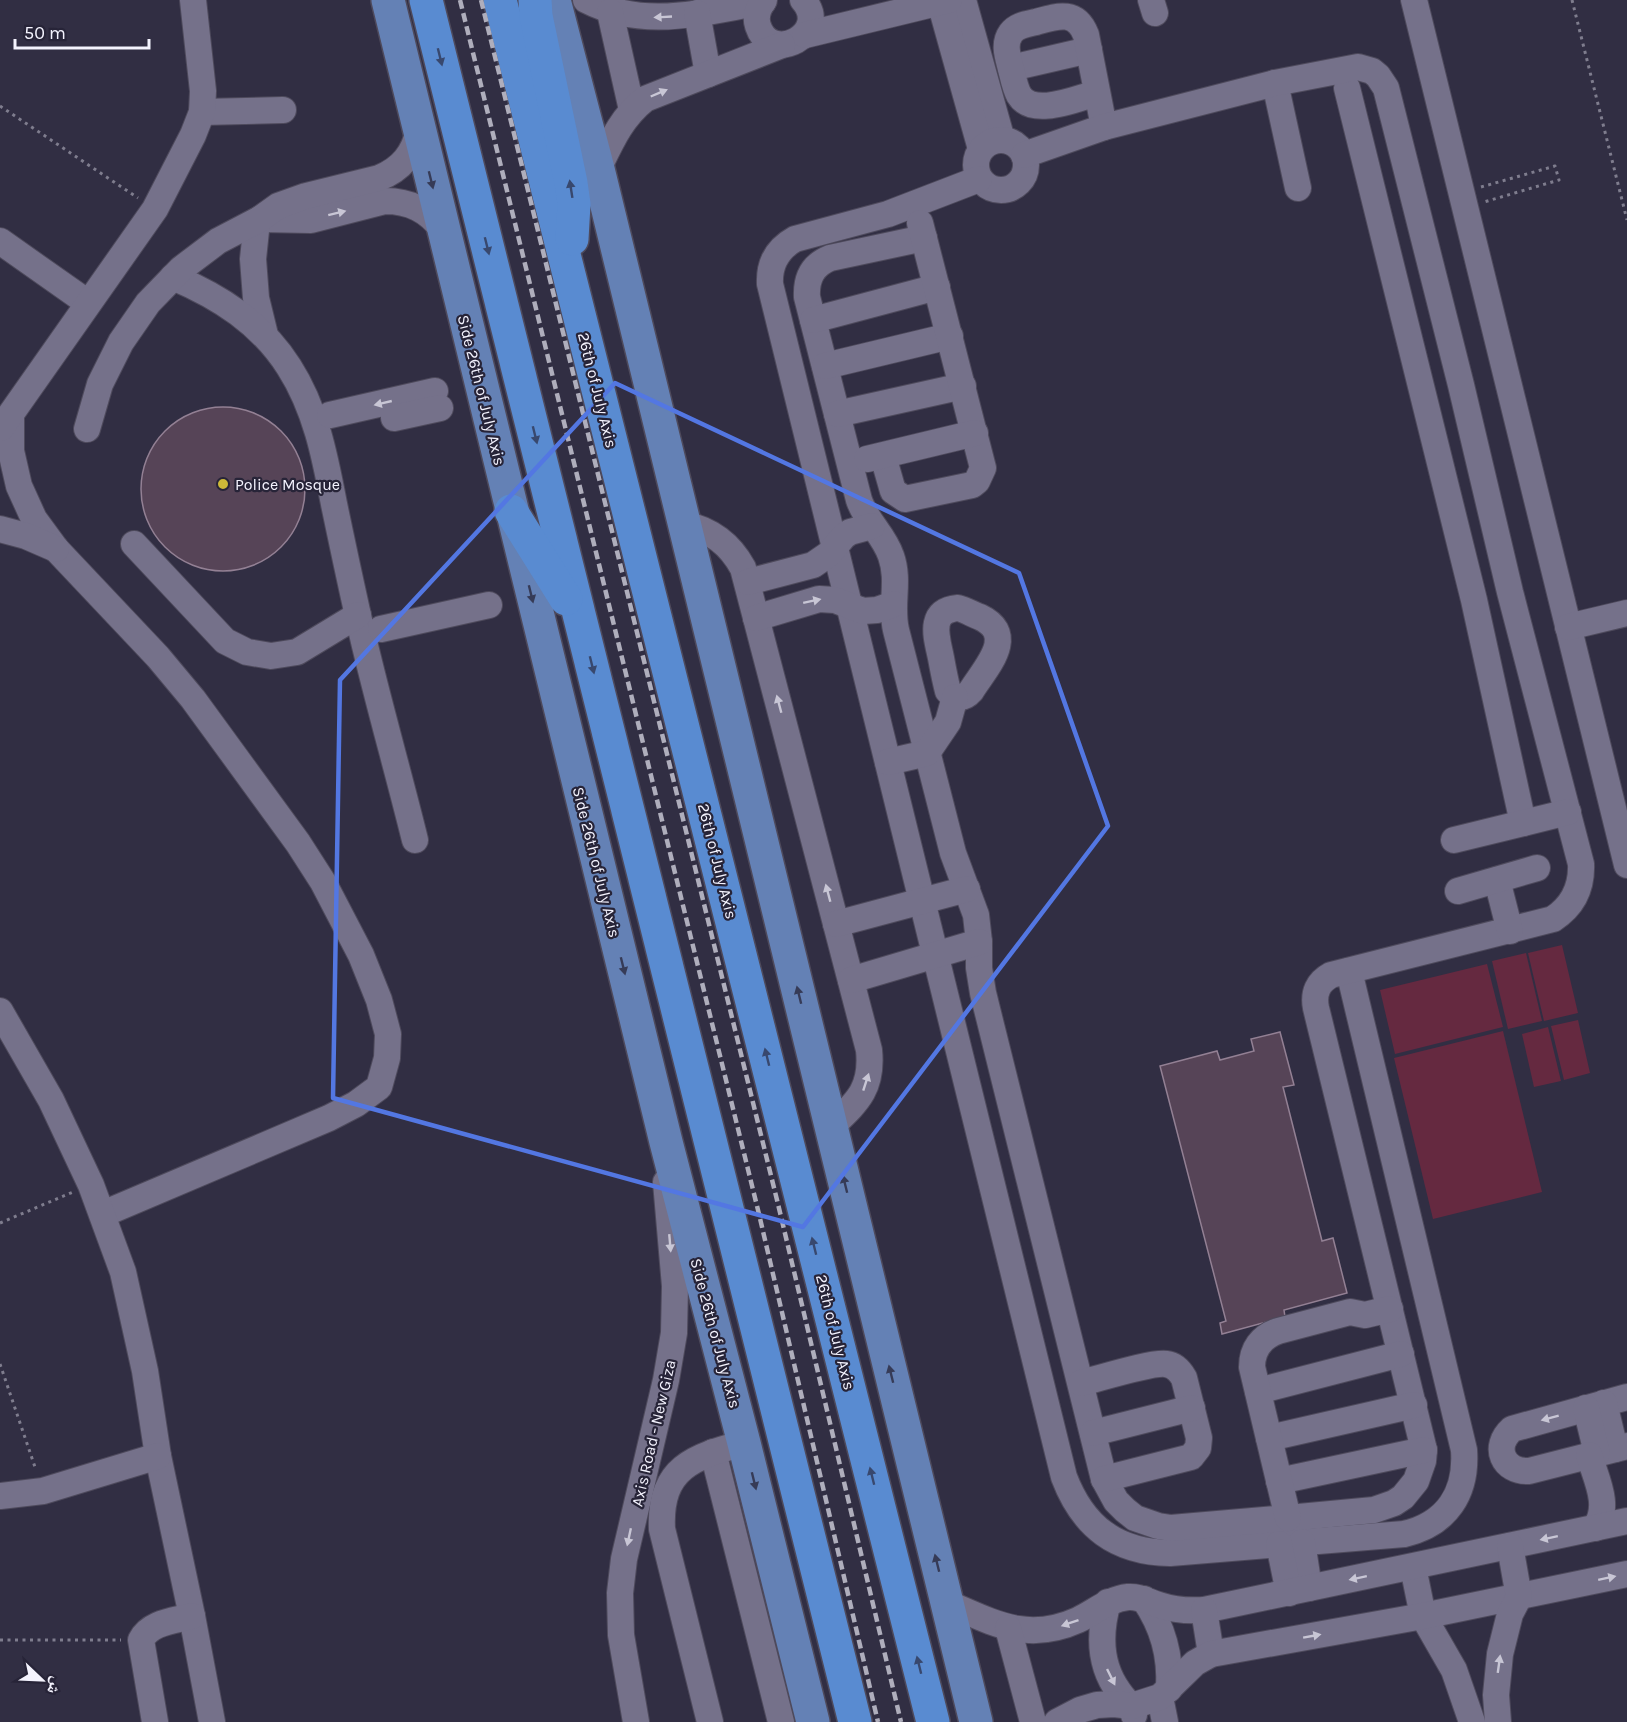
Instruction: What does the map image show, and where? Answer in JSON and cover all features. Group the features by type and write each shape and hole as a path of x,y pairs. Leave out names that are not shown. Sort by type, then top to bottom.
{"highway":[{"path":"426,0 855,1722"},
{"name":"26th of July Axis","path":"500,0 661,633 932,1720"},
{"path":"535,0 536,16 574,204 574,225 567,267"},
{"path":"511,511 582,626"}],"main road":[{"name":"Side 26th of July Axis","path":"388,0 666,1142 813,1722"},
{"path":"554,0 598,169 976,1722"}],"street":[{"path":"103,1214 329,1118 356,1104 379,1087 387,1058 388,1034 379,1000 361,955 323,882 298,843 192,699 158,657 56,549 34,519 19,486 11,451 6,422 87,303 155,209 187,149 202,112 204,92 193,0"},
{"path":"586,0 610,12 646,18 670,17 764,1"},
{"path":"793,40 810,19 809,11 803,0"},
{"path":"1414,0 1627,865"},
{"path":"764,1 757,17 761,33 767,39 793,40"},
{"path":"598,169 621,123 645,99 793,40 951,1 991,144"},
{"path":"610,12 632,110"},
{"path":"697,13 708,74"},
{"path":"1097,93 1048,106 1028,104 1019,95 1011,68 1006,46 1011,33 1021,25 1056,16 1069,17 1080,23 1086,35 1104,127"},
{"path":"1011,68 1089,50"},
{"path":"924,238 822,261 816,266 808,280 807,297 862,510 891,556 896,580 894,604 896,630 953,853 976,915 983,993 1104,1479 1116,1501 1135,1518 1171,1528 1374,1510 1394,1503 1403,1497 1416,1481 1424,1450 1314,1001 1317,988 1325,978 1552,919 1562,913 1577,894 1581,864 1510,592 1461,385 1386,88 1372,71 1358,67 1275,83 1104,127 1024,155"},
{"path":"1275,83 1298,188"},
{"path":"1347,88 1474,600 1523,823"},
{"path":"202,112 283,110"},
{"path":"87,429 100,384 121,342 148,303 173,277 218,241 259,220 278,207 306,196 389,174 398,168 412,151 419,130"},
{"path":"991,144 1015,144 1024,155 1026,162 1023,177 1013,188 991,189 979,179 975,164 991,144"},
{"path":"979,179 916,205 803,236 787,243 775,257 770,274 770,284 1064,1478 1077,1506 1097,1529 1124,1545 1139,1550 1170,1553 1404,1534 1428,1526 1448,1510 1460,1488 1465,1463 1464,1450 1349,971"},
{"path":"1375,198 1411,188"},
{"path":"259,220 311,220 385,201 396,201 408,203 428,213 443,230"},
{"path":"883,456 891,486 901,497 910,500 965,487 977,481 983,468 916,205"},
{"path":"259,220 253,259 256,298 265,335"},
{"path":"0,241 87,303"},
{"path":"173,277 207,291 237,311 265,335 289,367 306,398 327,465 358,615 415,840"},
{"path":"813,320 937,287"},
{"path":"825,366 950,336"},
{"path":"1424,393 1461,385"},
{"path":"808,437 839,422 963,386"},
{"path":"333,424 438,399"},
{"path":"817,473 975,433"},
{"path":"684,524 709,532 729,547 743,568 748,582 869,1050 869,1074 861,1096 831,1127"},
{"path":"748,582 813,565 829,555 839,541 850,532 872,526"},
{"path":"0,529 26,536 56,549"},
{"path":"134,544 225,641 247,652 271,656 297,652 358,615"},
{"path":"1474,600 1510,592"},
{"path":"756,618 819,599 835,600 870,612 894,604"},
{"path":"381,629 489,605"},
{"path":"1568,627 1627,613"},
{"path":"888,762 927,753 948,722 955,697"},
{"path":"1455,840 1568,812"},
{"path":"1458,891 1537,868"},
{"path":"1497,880 1510,931"},
{"path":"836,924 967,889"},
{"path":"851,980 979,942"},
{"path":"0,1011 51,1100 91,1185 123,1272 145,1371 158,1456 212,1722"},
{"name":"Axis Road - New Giza","path":"636,1722 622,1646 620,1593 624,1559 666,1380 674,1333 675,1286 668,1214 666,1142"},
{"path":"1288,1518 1252,1359 1257,1346 1263,1339 1278,1331 1350,1312 1365,1315 1388,1302"},
{"path":"1081,1383 1157,1364 1166,1364 1175,1367 1182,1374 1192,1408 1200,1443 1196,1453 1191,1457 1104,1479"},
{"path":"1258,1391 1404,1365 1444,1367"},
{"path":"1595,1528 1601,1518 1603,1506 1607,1451 1605,1403 1512,1429 1503,1439 1501,1452 1508,1466 1522,1472 1607,1451"},
{"path":"1269,1438 1414,1405"},
{"path":"1093,1433 1192,1408"},
{"path":"710,1722 662,1529 661,1516 666,1491 680,1470 701,1455 744,1443"},
{"path":"1279,1481 1424,1450"},
{"path":"1607,1451 1617,1497 1627,1513"},
{"path":"713,1452 781,1722"},
{"path":"0,1496 43,1491 158,1456"},
{"path":"947,1603 1008,1628 1050,1629 1071,1623 1108,1602 1126,1598 1144,1599 1173,1609 1204,1610 1627,1521"},
{"path":"1291,1543 1299,1590"},
{"path":"1498,1722 1496,1695 1500,1654 1510,1614 1519,1597 1510,1546"},
{"path":"1413,1567 1422,1616 1454,1671 1472,1722"},
{"path":"1134,1714 1165,1693 1195,1663 1211,1654 1422,1616 1627,1574"},
{"path":"1144,1599 1161,1626 1170,1665 1165,1693 1165,1722"},
{"path":"1108,1602 1101,1639 1103,1658 1109,1676 1134,1714"},
{"path":"1204,1610 1211,1654"},
{"path":"155,1722 141,1640 145,1632 152,1627 192,1616"},
{"path":"1008,1628 1033,1722"},
{"path":"1057,1722 1080,1710 1097,1705 1114,1704 1134,1714"}],"path":[{"path":"1572,0 1627,220"},
{"path":"0,106 155,209"},
{"path":"1555,166 1559,180 1463,199 1555,166"},
{"path":"0,1223 91,1185"},
{"path":"0,1364 43,1491"},
{"path":"0,1640 141,1640"}],"highlighted area":[{"path":"615,383 1019,573 1108,826 803,1227 333,1098 340,680"}],"shaded area":[{"path":"1562,945 1578,1013 1544,1021 1528,953"},
{"path":"1526,953 1542,1021 1508,1029 1492,961"},
{"path":"1487,964 1503,1027 1395,1054 1380,990"},
{"path":"1578,1020 1590,1073 1564,1080 1551,1026"},
{"path":"1548,1027 1561,1081 1534,1087 1522,1034"},
{"path":"1503,1031 1542,1192 1433,1219 1394,1058"}],"building":[{"name":"Police Mosque","path":"223,407 254,413 281,431 299,458 305,489 299,520 281,547 254,565 223,571 192,565 165,547 147,520 141,489 147,458 165,431 192,413"},
{"path":"1280,1032 1294,1085 1283,1087 1322,1241 1333,1238 1347,1293 1284,1310 1285,1317 1222,1334 1220,1323 1226,1321 1160,1066 1217,1051 1220,1060 1254,1051 1251,1039"}],"railway":[{"path":"460,0 758,1210 878,1722"},
{"path":"481,0 778,1204 901,1722"}],"place":[{"name":"Police Mosque","path":"223,484"}]}
